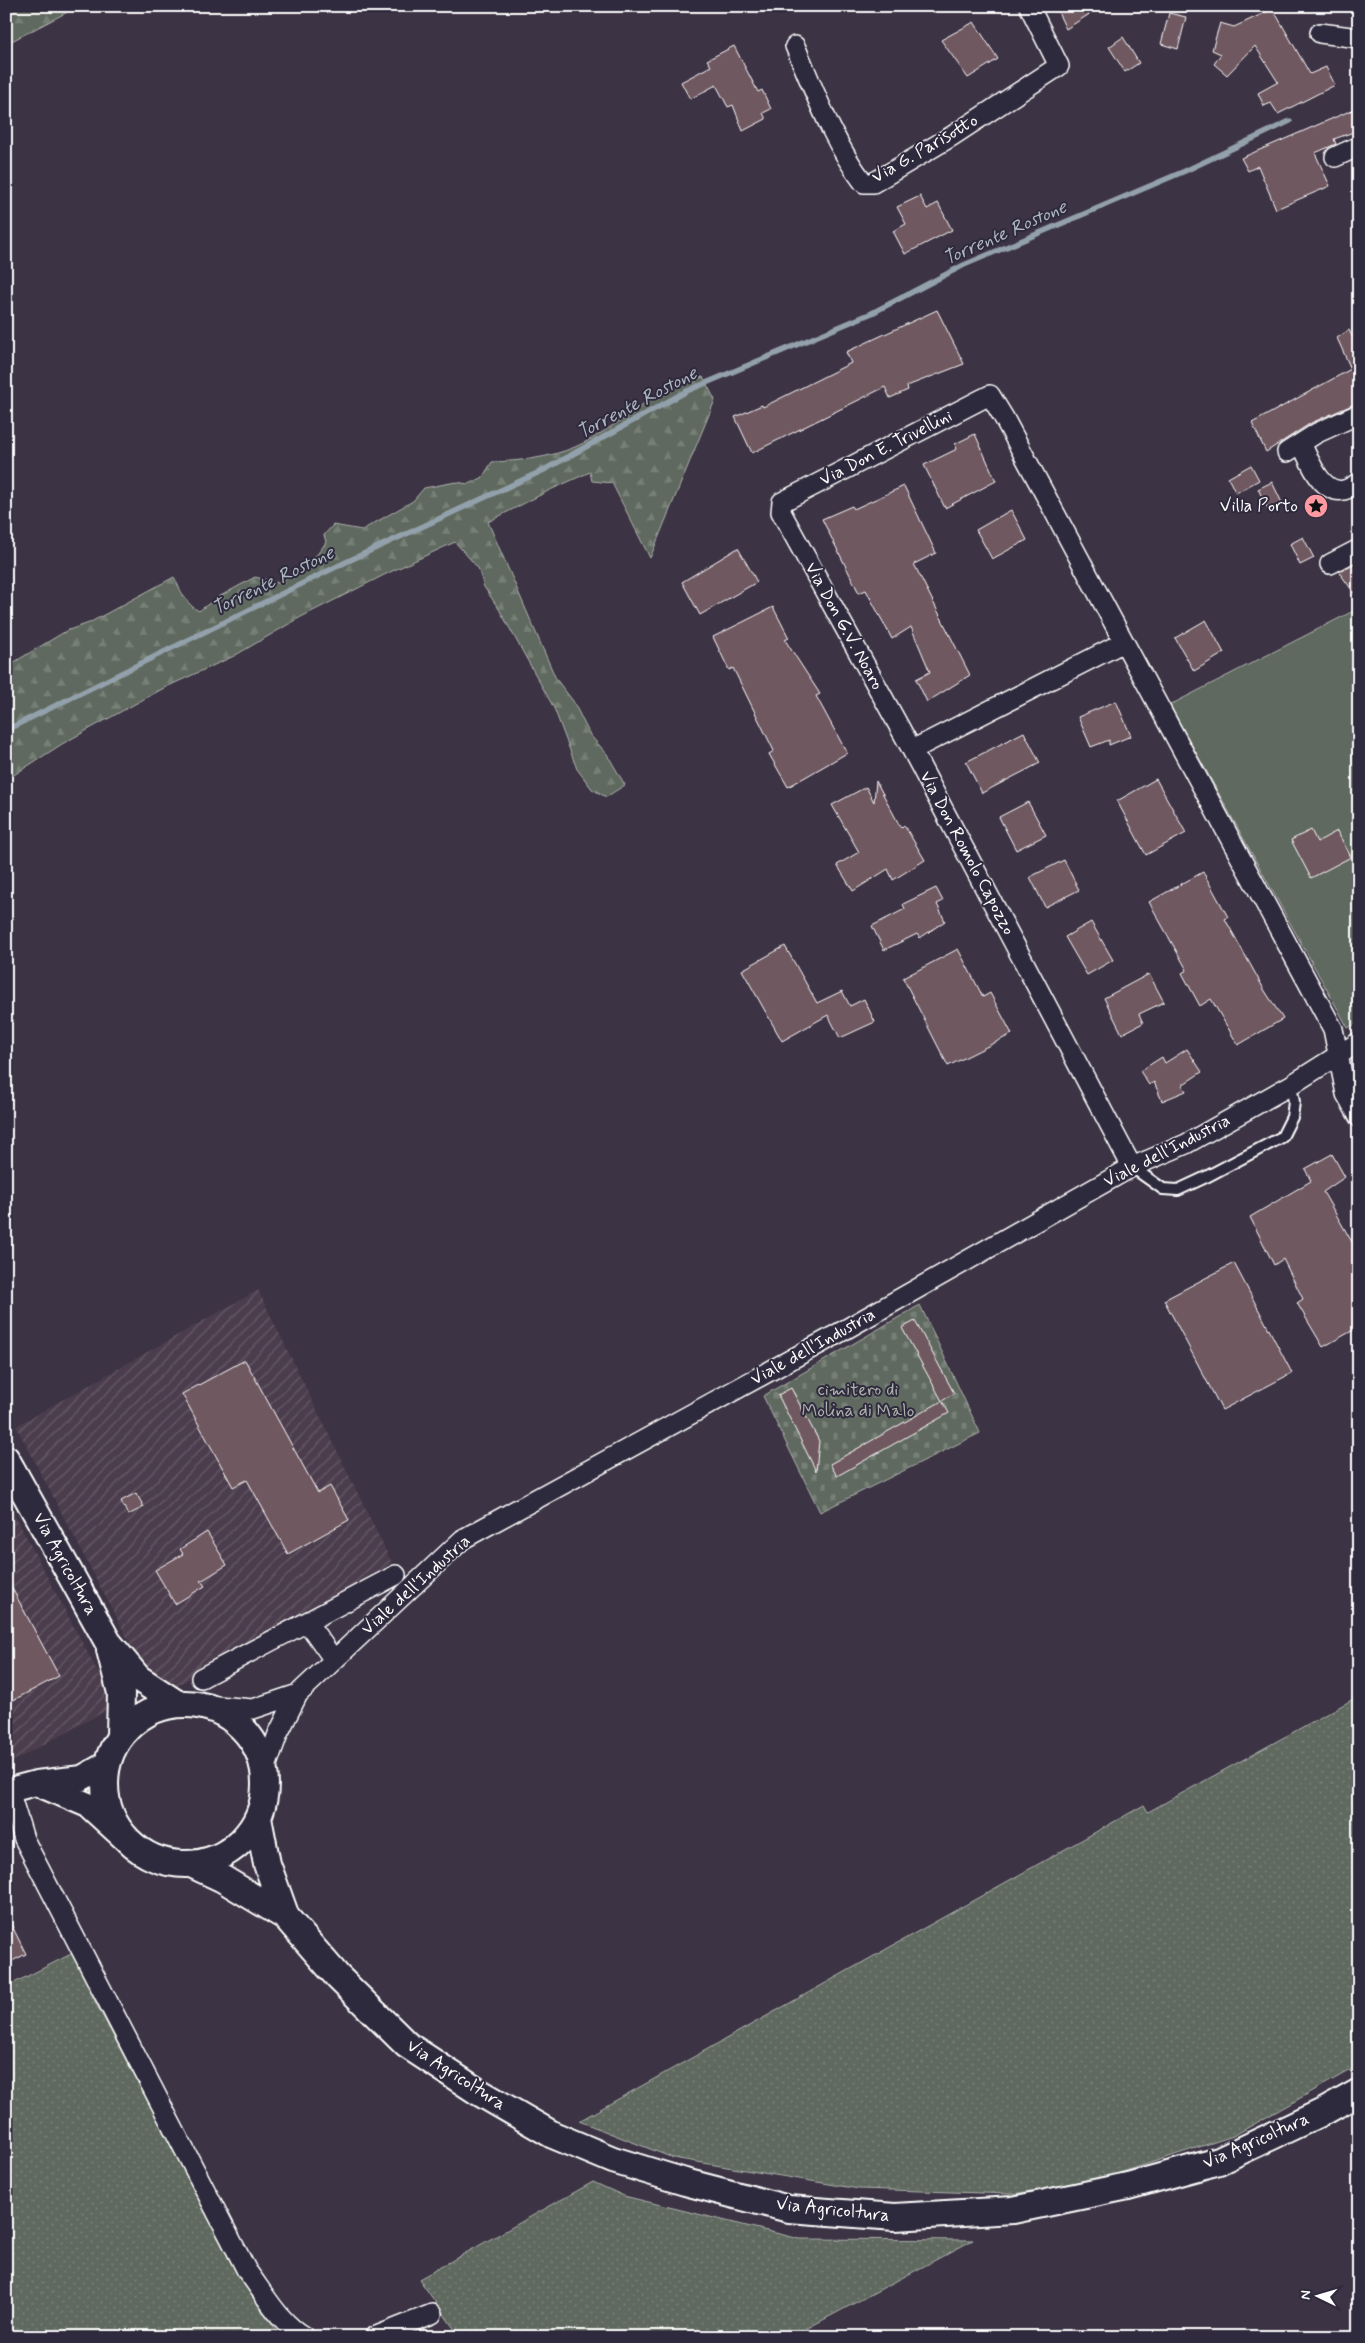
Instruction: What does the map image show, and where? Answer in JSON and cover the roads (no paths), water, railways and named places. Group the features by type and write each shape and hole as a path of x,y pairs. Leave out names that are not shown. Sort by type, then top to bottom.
{"main road":[{"name":"Via Agricoltura","path":"6,1459 108,1642 138,1678 176,1703"},
{"name":"Via Agricoltura","path":"108,1642 121,1693 120,1735"},
{"name":"Viale dell'Industria","path":"176,1703 205,1705 227,1714 245,1729 258,1748 264,1770 265,1794 258,1818 246,1836 231,1850 212,1860 192,1864 171,1864 152,1858 134,1847 119,1830 109,1810 104,1787 107,1764 120,1735 148,1712 176,1703"},
{"name":"Via Agricoltura","path":"258,1818 267,1864 286,1917"},
{"name":"Via Agricoltura","path":"192,1864 224,1879 286,1917 338,1977 407,2045 477,2091 553,2135 613,2160 685,2182 789,2209 895,2217 1013,2210 1128,2186 1219,2161 1325,2111 1359,2092"}],"street":[{"name":"Via G. Parisotto","path":"795,46 832,129 854,171 864,183 873,183 952,136 1059,66 1029,6"},
{"path":"1320,33 1359,38"},
{"path":"1335,157 1359,146"},
{"name":"Via Don E. Trivellini","path":"782,502 990,395 1124,642"},
{"path":"1358,486 1344,490 1328,488 1294,447 1359,414"},
{"name":"Via Don G.V. Noaro","path":"782,502 781,512 912,750"},
{"path":"1330,564 1359,549"},
{"path":"1124,642 1333,1029 1346,1094 1359,1116"},
{"name":"Via Don Romolo Capozzo","path":"1124,642 912,750 1132,1167"},
{"name":"Viale dell'Industria","path":"264,1770 278,1734 298,1694 463,1539 832,1338 1132,1167 1186,1144 1291,1085 1359,1042"},
{"path":"201,1678 396,1575"},
{"path":"307,1622 334,1660"},
{"name":"Viale dell'Industria","path":"205,1705 253,1709 298,1694"},
{"path":"107,1764 82,1778 36,1783 8,1791 24,1839 247,2271 277,2311 297,2332 305,2337"},
{"name":"Viale dell'Industria","path":"36,1783 88,1805 134,1847"},
{"path":"374,2337 432,2314"}],"lane":[{"path":"1132,1167 1163,1189 1178,1190 1206,1177 1282,1137 1292,1117 1294,1102 1291,1085"}],"waterway":[{"name":"Torrente Rostone","path":"6,730 346,562 544,470 687,391 872,313 964,265 1185,171 1290,121"}],"place":[{"name":"Villa Porto","path":"1316,506"}],"park label":[{"name":"cimitero di Molina di Malo","path":"858,1400"}]}
